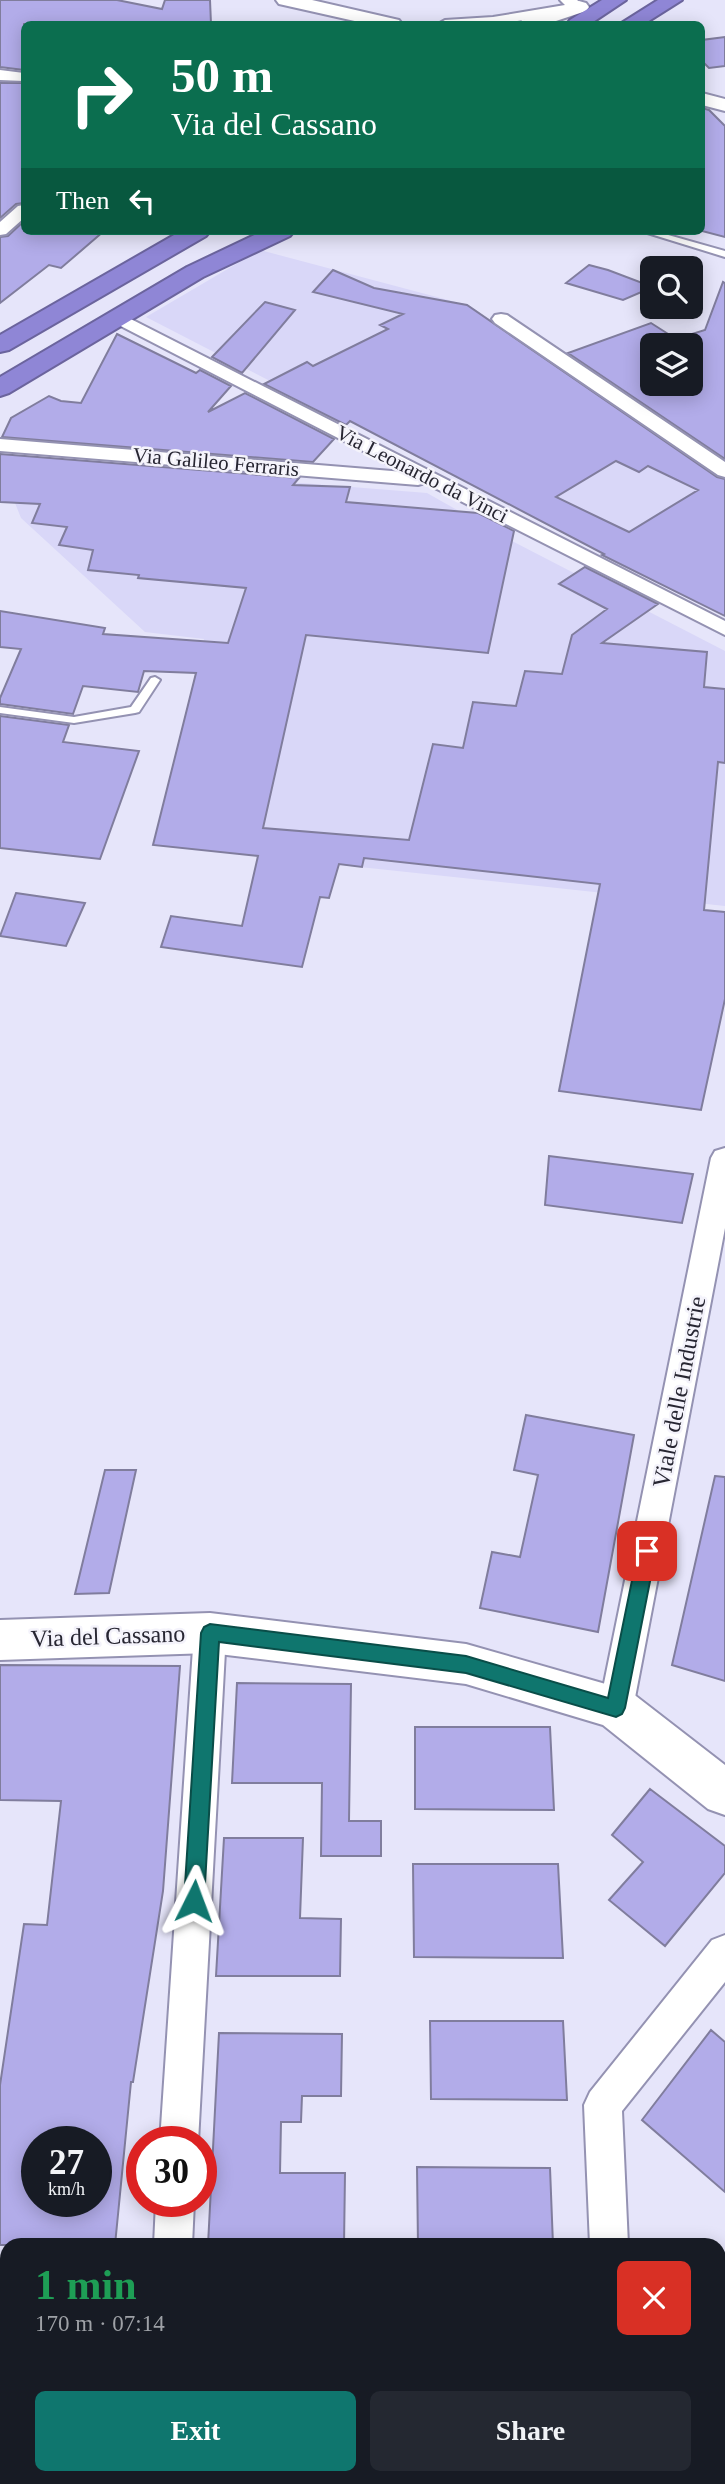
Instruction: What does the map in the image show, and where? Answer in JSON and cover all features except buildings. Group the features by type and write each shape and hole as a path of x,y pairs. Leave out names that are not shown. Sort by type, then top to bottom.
{"highway":[{"path":"579,8 616,0"},
{"path":"610,21 647,0"},
{"path":"634,21 672,0"},
{"path":"0,345 191,235"},
{"path":"0,361 219,235"},
{"path":"0,388 255,235"},
{"path":"194,272 273,235"}],"main road":[{"path":"286,0 379,21"},
{"path":"538,21 579,8"},
{"name":"Via del Cassano","path":"0,1640 210,1633 466,1664 616,1708 725,1793"}],"street":[{"path":"493,21 579,8"},
{"path":"0,75 21,77"},
{"path":"0,230 21,212"},
{"name":"Via Leonardo da Vinci","path":"119,318 725,629"},
{"path":"501,319 725,471"},
{"name":"Via Galileo Ferraris","path":"0,445 432,480"},
{"name":"Viale delle Industrie","path":"616,1708 725,1158"},
{"path":"180,2126 210,1633"},
{"path":"609,2238 603,2105 725,1953"},
{"path":"173,2238 175,2217"}],"lane":[{"path":"659,235 725,254"},
{"path":"0,710 74,720 135,710 155,680"}],"shaded area":[{"path":"260,250 467,305 725,485 725,616 146,317"},
{"path":"0,459 427,493 512,541 725,651 725,906 153,845 204,639 145,632 21,518 15,503 0,502"}],"route":[{"path":"194,1901 210,1633 466,1664 616,1708 647,1551"}]}
